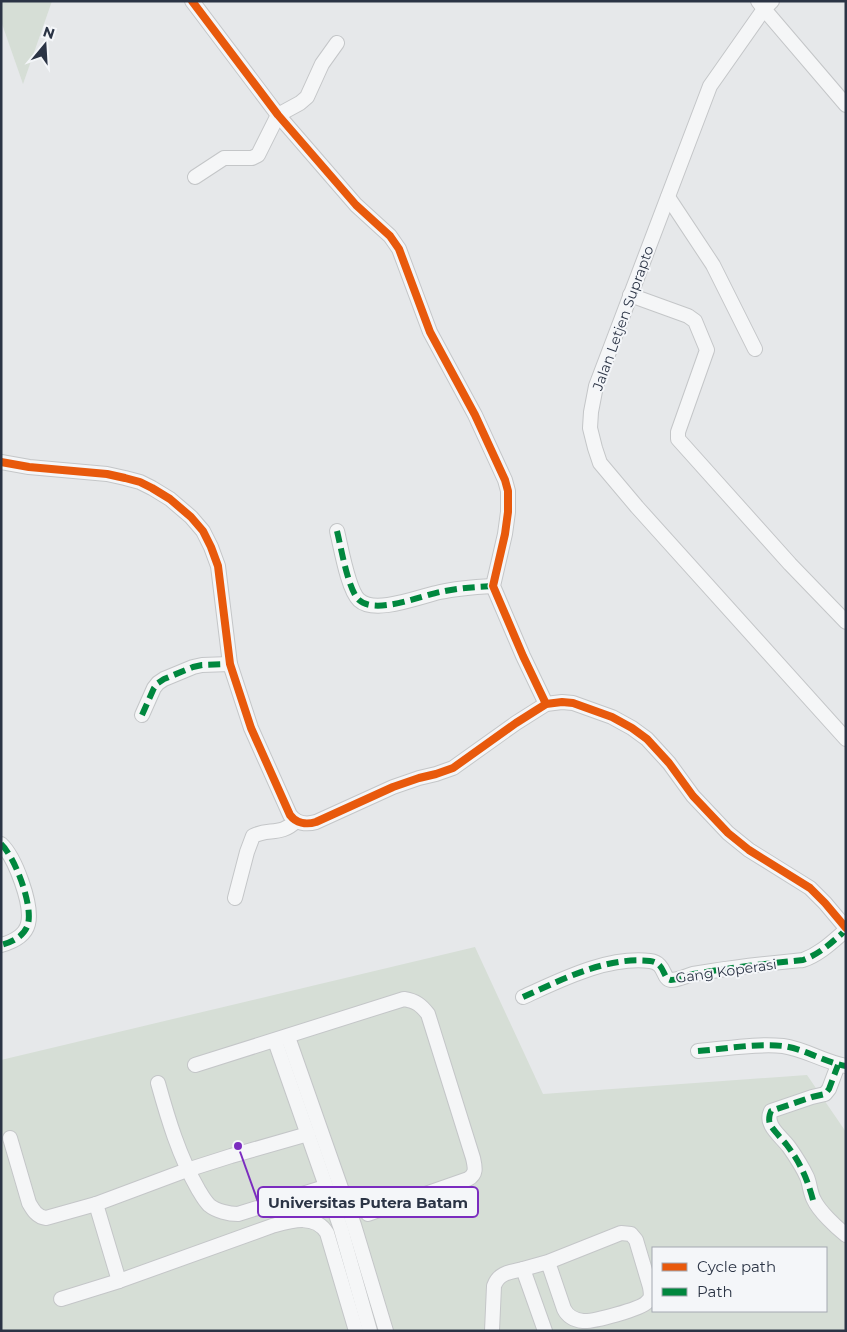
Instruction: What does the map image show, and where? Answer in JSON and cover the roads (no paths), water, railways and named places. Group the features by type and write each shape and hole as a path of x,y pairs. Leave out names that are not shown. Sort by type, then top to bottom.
{"street":[{"path":"192,1 278,115 356,205 390,236 400,249 430,332 475,415 506,480 508,512 493,586 546,704"},
{"path":"765,4 846,105"},
{"name":"Jalan Letjen Suprapto","path":"765,4 710,86 596,386 592,403 590,428 600,463 637,507 846,739"},
{"path":"195,177 224,158 252,158 258,155 278,115 300,103 307,96 322,64 337,43"},
{"path":"668,197 713,266 755,348"},
{"path":"630,296 688,316 695,321 707,350 678,432 678,440 790,564 846,622"},
{"path":"1,462 29,467 107,474 140,482 170,499 203,531 218,566 230,664 251,728 290,815 296,821 310,824 316,822 393,787 454,768 516,723 546,704 573,703 612,717 632,728 647,740 669,763 693,796 728,833 749,850 810,888 846,929"},
{"path":"337,531 352,589 360,601 365,604 380,606 397,604 441,592 470,587 493,586"},
{"path":"142,715 154,688 164,679 193,667 230,664"},
{"path":"235,898 254,836 260,833 288,828 296,821"},
{"path":"1,844 12,858 24,889 29,912 28,925 23,933 13,941 1,945"},
{"name":"Gang Koperasi","path":"523,997 578,973 618,962 654,961 660,964 666,977 672,980 725,969 803,960 821,951 846,929"},
{"path":"196,1065 404,999 422,1005 428,1014 473,1158 475,1172 468,1179 368,1214"},
{"path":"282,1039 308,1134 325,1187 347,1227 362,1303 369,1326 384,1324 347,1227 282,1039"},
{"path":"698,1051 756,1046 784,1046 808,1052 842,1066 825,1094 771,1111 769,1116 770,1124 800,1163 808,1179 814,1200 826,1216 846,1235"},
{"path":"158,1083 188,1170 210,1206 233,1214 325,1187"},
{"path":"10,1138 29,1203 34,1211 46,1218 96,1204 231,1156 308,1134"},
{"path":"96,1204 118,1281"},
{"path":"61,1299 118,1281 272,1226 295,1220 309,1221 318,1223 324,1227 327,1233 356,1331"},
{"path":"492,1331 494,1286 498,1278 504,1274 548,1262 621,1232 631,1234 636,1240 650,1287 650,1299 638,1308 602,1318 583,1321 574,1319 567,1315 564,1309 548,1262"},
{"path":"524,1269 545,1331"},
{"path":"362,1303 376,1299"}],"place":[{"name":"Universitas Putera Batam","path":"238,1146"}]}
